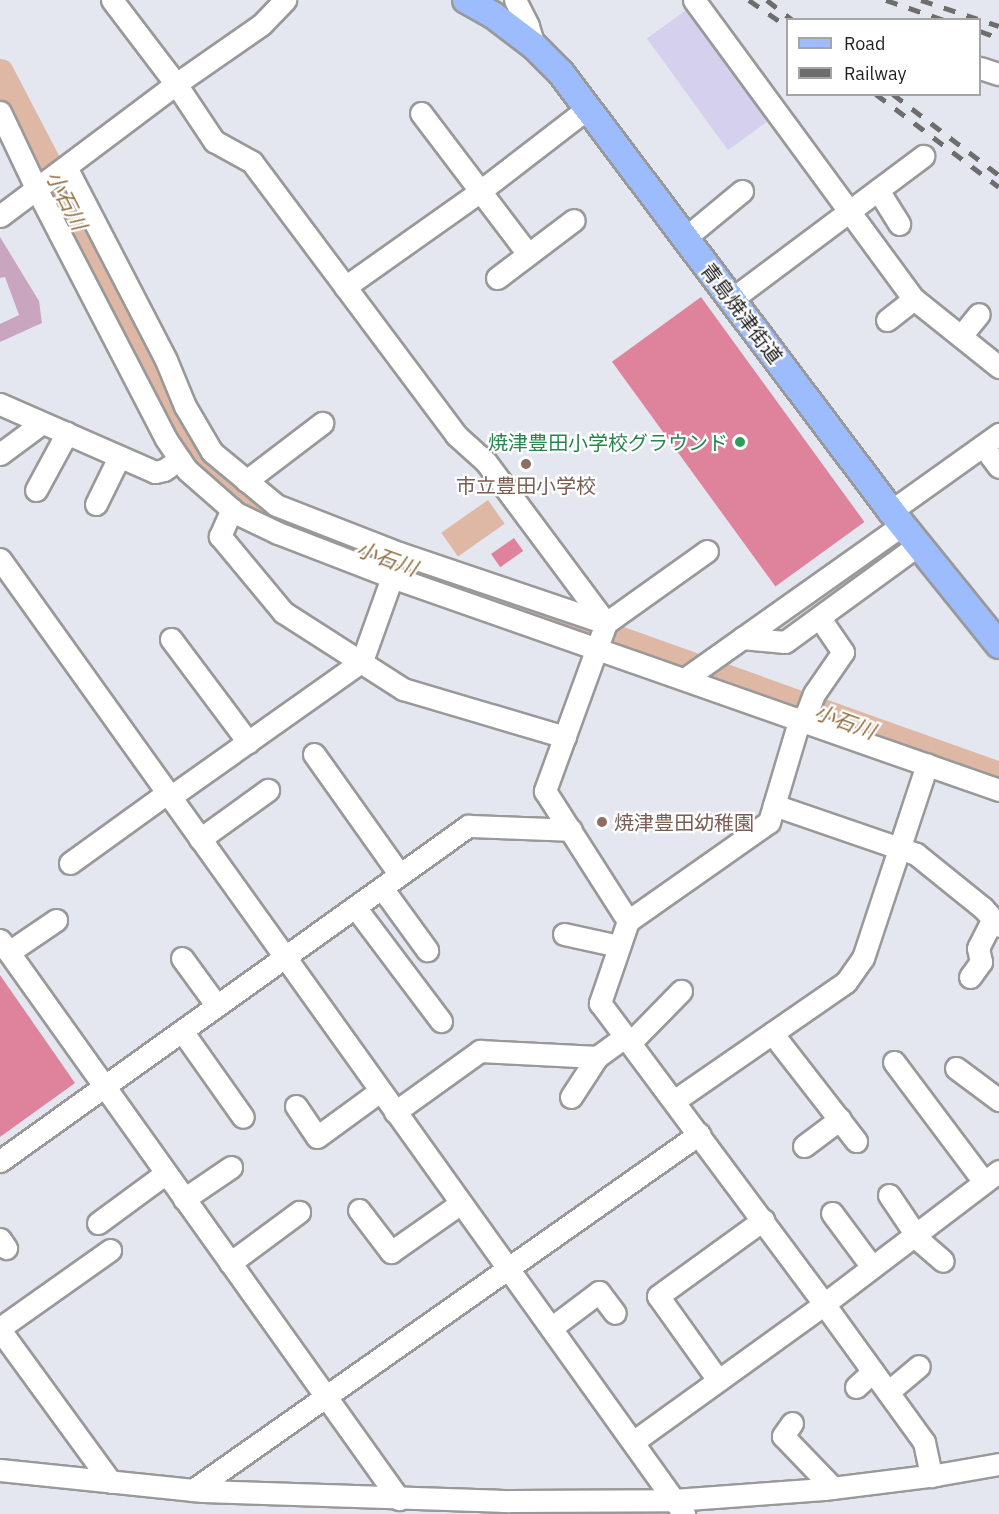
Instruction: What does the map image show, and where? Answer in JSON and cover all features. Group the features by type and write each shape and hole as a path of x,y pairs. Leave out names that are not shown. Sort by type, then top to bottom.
{"main road":[{"name":"青島焼津街道","path":"466,0 493,15 534,46 588,108 903,527 999,645"}],"street":[{"path":"112,0 176,84 214,141 252,162 456,435 486,462 606,623"},
{"path":"0,216 176,84 261,25 285,0"},
{"path":"694,0 914,299 999,367"},
{"path":"522,3 534,46"},
{"path":"981,68 999,74"},
{"path":"345,287 479,192 588,108"},
{"path":"0,112 166,439 200,483 232,509 278,533 392,577 598,647 999,790"},
{"path":"421,113 528,254"},
{"path":"732,299 923,156"},
{"path":"66,167 166,360 185,406 212,452 246,481 276,505 304,517 399,553 606,623"},
{"path":"878,190 899,224"},
{"path":"685,238 742,191"},
{"path":"497,278 574,220"},
{"path":"887,320 914,299"},
{"path":"960,336 979,314"},
{"path":"0,404 155,472 164,470 180,459"},
{"path":"0,454 42,423"},
{"path":"246,481 322,423"},
{"path":"36,490 67,434"},
{"path":"742,638 785,642 819,617 903,527 991,440 999,467"},
{"path":"96,504 119,457"},
{"path":"232,509 220,536 283,612 403,689 565,737"},
{"path":"686,678 903,527"},
{"path":"628,921 545,791 606,623 707,551"},
{"path":"0,559 679,1507"},
{"path":"70,862 248,742 362,661 392,577"},
{"path":"819,617 843,652 814,694 802,719 769,822 628,921 600,1003 763,1220 924,1443 931,1476"},
{"path":"171,639 248,742"},
{"path":"314,754 400,875"},
{"path":"674,1101 846,982 863,958 927,764"},
{"path":"200,839 268,790"},
{"path":"774,805 916,854 982,908 996,923 978,948 981,962 970,977"},
{"path":"0,1161 468,826 571,830"},
{"path":"382,888 427,950"},
{"path":"355,907 441,1021"},
{"path":"56,920 4,946 325,1396 393,1504"},
{"path":"564,934 619,946"},
{"path":"182,957 217,1006"},
{"path":"570,1097 597,1057 628,1040 681,991"},
{"path":"182,1031 243,1118"},
{"path":"772,1033 856,1141"},
{"path":"395,1112 480,1051 597,1057"},
{"path":"633,1442 824,1304 991,1176 894,1062"},
{"path":"956,1068 999,1100"},
{"path":"296,1106 317,1137 380,1091"},
{"path":"804,1146 840,1119"},
{"path":"193,1490 699,1134"},
{"path":"184,1199 231,1167"},
{"path":"98,1223 166,1173"},
{"path":"889,1195 920,1241 944,1261"},
{"path":"359,1210 391,1252 461,1203"},
{"path":"230,1263 299,1212"},
{"path":"832,1213 872,1267"},
{"path":"718,1380 658,1296 763,1220"},
{"path":"110,1251 0,1329 111,1482"},
{"path":"551,1328 599,1292 615,1313"},
{"path":"888,1392 919,1366"},
{"path":"856,1387 873,1371"},
{"path":"792,1424 783,1437 833,1488"},
{"path":"0,1470 193,1490 393,1504 679,1507 931,1476 999,1464"}],"shaded area":[{"path":"693,5 774,117 728,150 647,39"},
{"path":"0,237 39,301 42,323 0,342 0,324 19,315 5,277 0,278"},
{"name":"焼津豊田小学校グラウンド","path":"701,297 864,522 775,587 612,362"},
{"path":"488,500 505,524 458,556 441,533"},
{"path":"514,538 523,551 500,567 491,554"},
{"path":"0,975 75,1083 0,1137"}],"waterway":[{"name":"小石川","path":"0,72 184,426 209,464 244,496 281,519 367,551"},
{"name":"小石川","path":"520,604 999,775"}],"railway":[{"path":"749,0 786,26"},
{"path":"767,0 790,18"},
{"path":"886,0 938,18"},
{"path":"921,0 975,18"},
{"path":"981,20 999,26"},
{"path":"981,31 999,38"},
{"path":"879,96 999,187"},
{"path":"896,96 999,175"}],"place":[{"name":"焼津豊田小学校グラウンド","path":"740,442"},
{"name":"市立豊田小学校","path":"526,464"},
{"name":"焼津豊田幼稚園","path":"602,822"}]}
